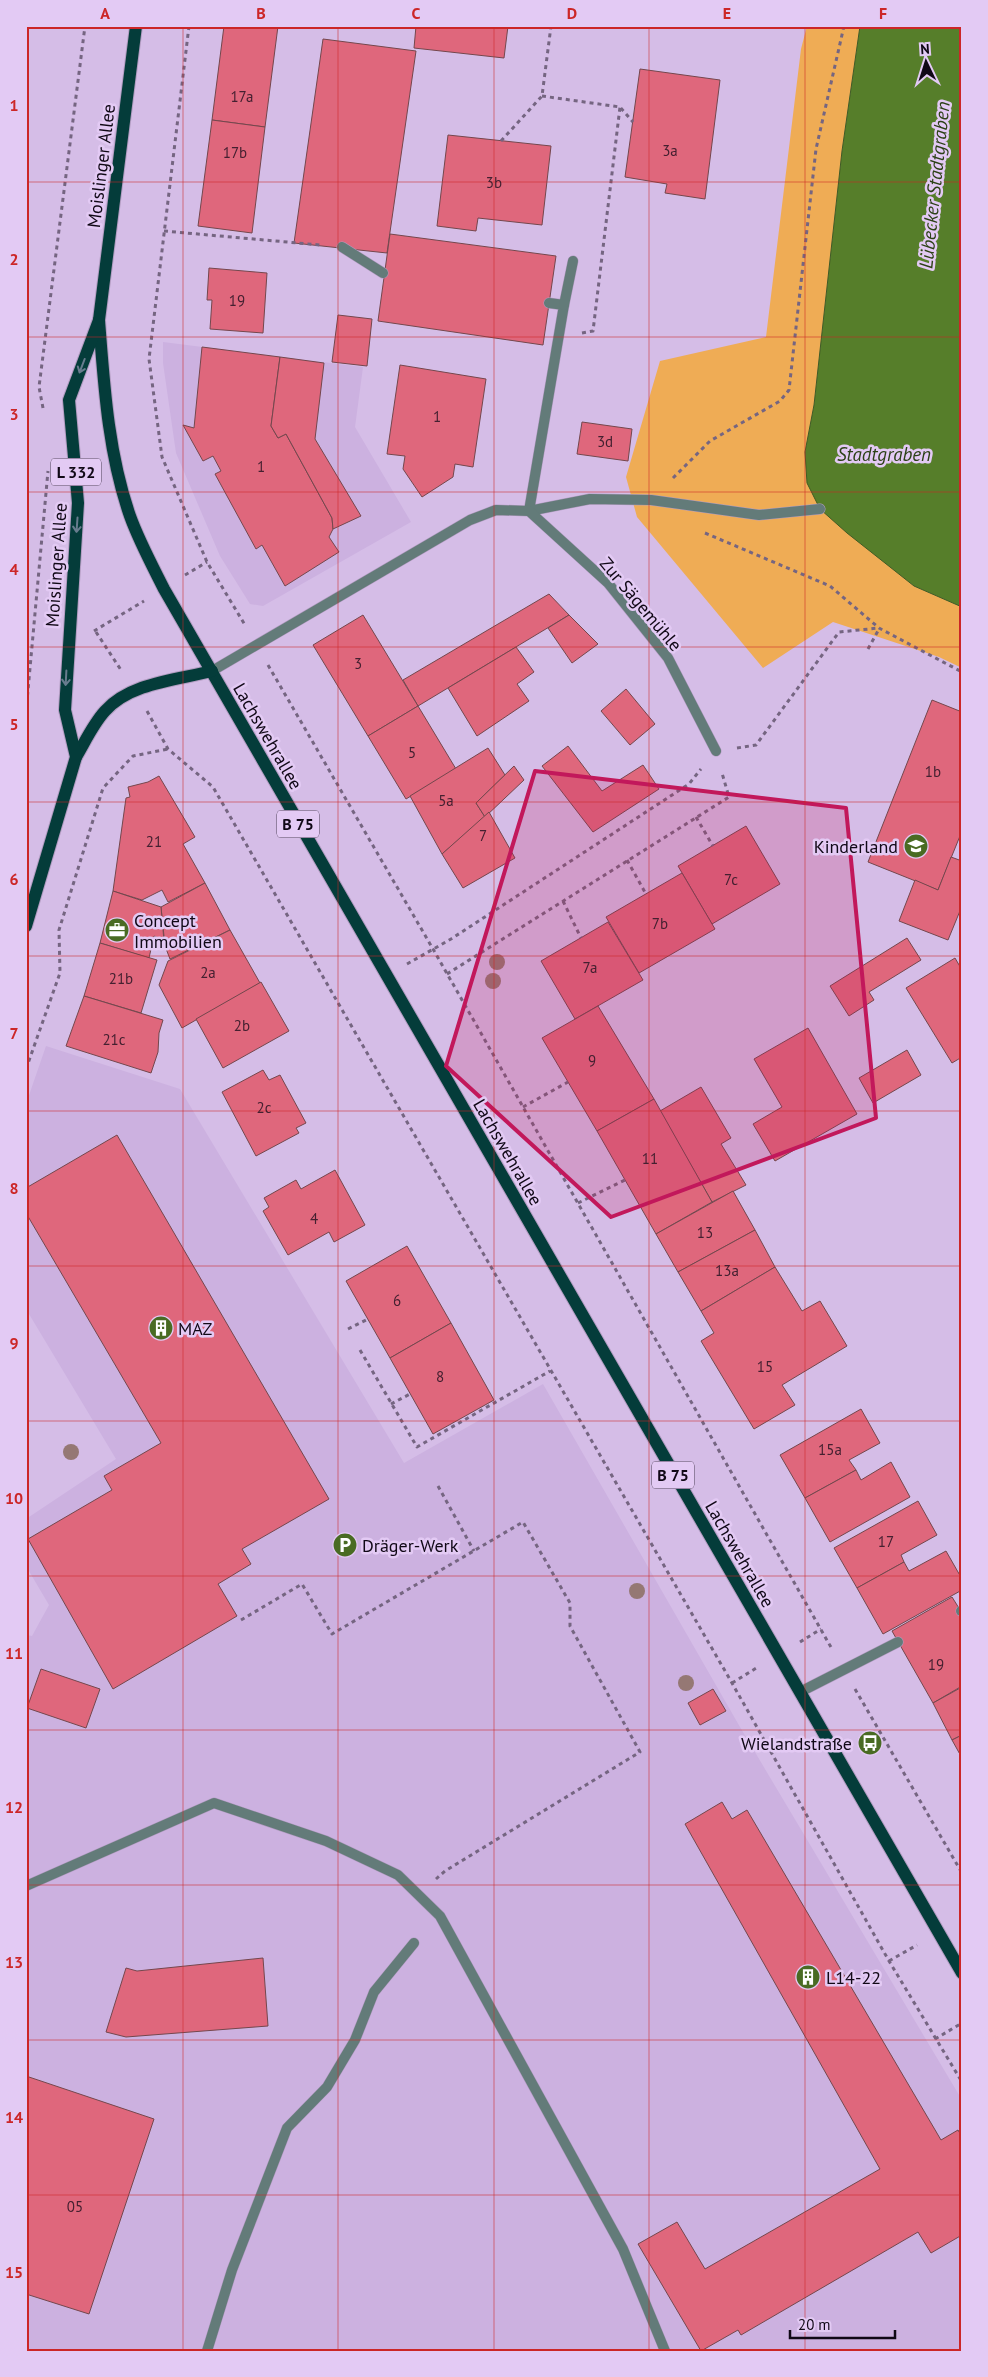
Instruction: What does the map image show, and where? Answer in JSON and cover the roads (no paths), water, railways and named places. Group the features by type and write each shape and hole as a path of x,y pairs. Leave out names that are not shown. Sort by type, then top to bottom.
{"main road":[{"name":"Moislinger Allee","path":"26,926 29,907 76,757 65,710 78,503 69,400 100,320 136,26"},
{"name":"Lachswehrallee","path":"100,320 103,380 110,428 130,516 164,589 962,1973"},
{"path":"76,757 103,712 113,702 134,690 212,672"}],"street":[{"path":"342,247 383,273"},
{"path":"529,511 573,261"},
{"path":"549,303 564,305"},
{"path":"212,672 470,520 496,510 529,511 590,498 650,500 759,515 820,509"},
{"name":"Zur Sägemühle","path":"529,511 608,583 668,658 716,751"},
{"path":"800,1692 898,1642"},
{"path":"26,1886 214,1803 326,1841 398,1875 440,1916 614,2232 665,2351"},
{"path":"207,2351 232,2270 286,2128 327,2087 354,2040 374,1992 414,1943"}],"water":[{"name":"Stadtgraben","path":"860,26 962,26 962,607 914,586 847,533 820,509 807,483 805,452 814,405 842,151"}],"place":[{"name":"Kinderland","path":"916,846"},
{"name":"Concept Immobilien","path":"117,930"},
{"name":"MAZ","path":"161,1328"},
{"name":"Dräger-Werk","path":"345,1545"},
{"name":"Wielandstraße","path":"870,1743"},
{"name":"L14-22","path":"808,1977"}],"water label":[{"name":"Lübecker Stadtgraben","path":"934,185"}]}
